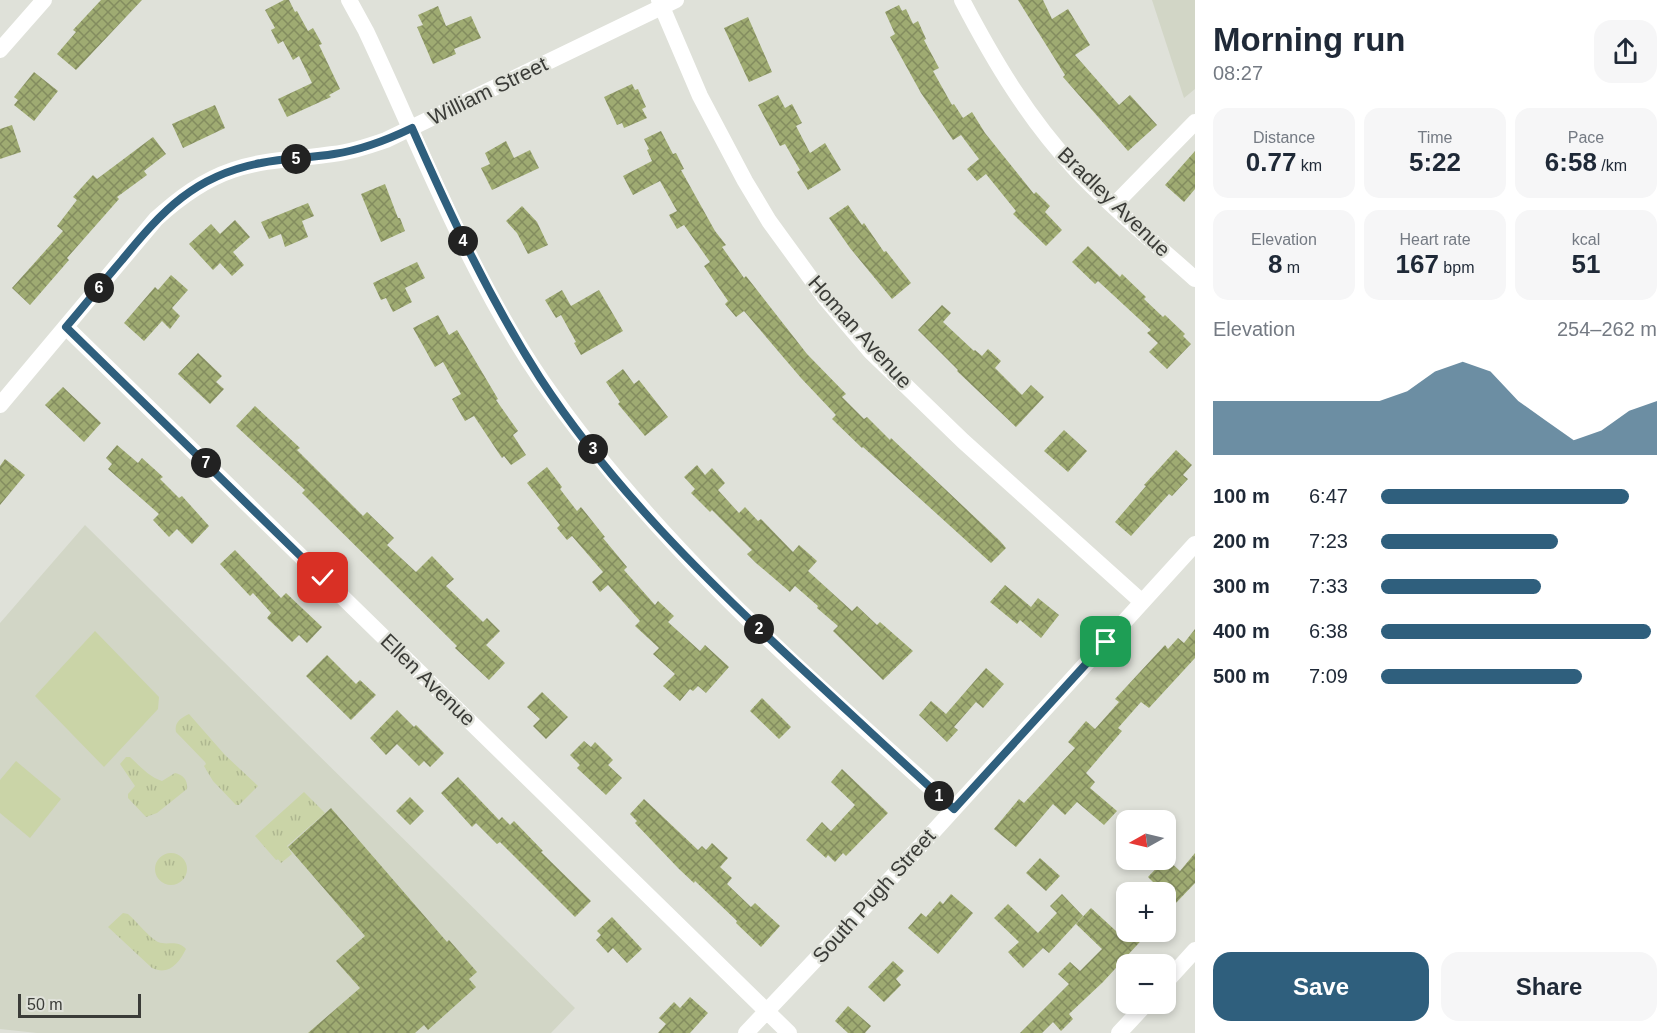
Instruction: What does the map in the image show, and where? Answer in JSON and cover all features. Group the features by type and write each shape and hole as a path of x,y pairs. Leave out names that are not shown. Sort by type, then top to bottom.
{"street":[{"path":"0,50 44,0"},
{"path":"349,0 412,128 460,235 498,309 541,380 608,468 680,551 732,603 954,809"},
{"name":"Bradley Avenue","path":"962,0 993,59 1026,109 1076,170 1195,279"},
{"name":"William Street","path":"0,405 156,219 195,188 232,170 261,163 356,150 386,140 666,2"},
{"name":"Homan Avenue","path":"666,2 700,96 745,181 769,222 825,298 872,352 963,441 1142,602"},
{"path":"1113,206 1195,122"},
{"name":"Ellen Avenue","path":"66,327 789,1033"},
{"name":"South Pugh Street","path":"746,1033 1071,682 1195,544"},
{"path":"1176,971 1195,950"},
{"path":"1119,1033 1137,1014"}],"shaded area":[{"path":"1152,0 1195,0 1195,89 1184,98"},
{"path":"85,525 575,1008 551,1033 37,1033 0,1029 0,623"}],"green space":[{"path":"95,631 159,697 158,709 104,767 35,696"},
{"path":"189,714 225,755 258,786 239,805 236,805 213,781 204,766 205,762 176,732 177,723"},
{"path":"126,757 130,757 149,774 162,781 175,773 181,775 187,783 187,789 157,813 146,817 128,798 128,794 135,786 120,764"},
{"path":"16,761 61,799 30,838 0,813 0,780"},
{"path":"304,792 325,813 287,846 292,854 281,863 255,836"},
{"path":"171,853 182,858 187,869 182,880 171,885 160,880 155,869 160,858"},
{"path":"123,913 128,914 158,942 176,943 186,949 173,967 164,970 152,968 108,927"}],"building":[{"path":"101,0 142,0 76,70 57,54 76,32 73,30"},
{"path":"284,0 289,0 308,31 313,28 340,89 329,95 331,97 287,117 278,99 312,83 299,56 293,60 283,41 278,44 271,30 275,28 265,10"},
{"path":"1018,0 1043,0 1052,19 1068,9 1090,45 1075,55 1119,105 1130,95 1157,125 1128,151 1063,77 1065,75"},
{"path":"899,5 902,11 906,9 913,24 918,21 926,39 924,40 939,68 933,71 952,105 954,104 963,118 972,112 985,133 1034,194 1036,192 1050,206 1045,212 1062,230 1046,246 1013,214 1016,211 986,174 977,181 967,169 979,159 961,135 953,140 921,93 890,37 895,34 885,12"},
{"path":"438,6 446,26 471,16 481,38 454,49 456,54 433,64 417,27 423,25 418,15"},
{"path":"748,17 772,72 749,82 724,28"},
{"path":"34,72 58,91 34,121 14,105 18,100 14,97"},
{"path":"632,84 635,90 638,89 646,107 642,109 647,118 624,128 622,123 617,125 604,97"},
{"path":"778,95 785,108 792,104 802,123 796,126 810,153 825,143 841,170 808,190 785,144 780,146 758,105"},
{"path":"215,105 225,128 183,148 172,124"},
{"path":"12,125 21,152 0,159 0,129"},
{"path":"661,131 673,154 676,153 684,169 681,170 715,231 726,245 722,247 744,278 746,276 807,354 846,394 842,397 864,419 867,417 890,440 891,438 1000,541 1006,548 991,563 832,419 836,415 744,311 736,317 725,304 728,301 704,266 710,262 684,225 677,229 669,215 677,211 660,181 633,195 623,176 652,161 644,139"},
{"path":"153,137 166,154 144,171 147,175 117,197 119,199 67,258 69,260 30,305 12,288 63,231 57,226 77,200 73,197 93,175 97,179"},
{"path":"506,141 514,158 530,150 539,168 492,190 481,168 490,164 485,153"},
{"path":"1195,151 1195,189 1184,202 1165,185"},
{"path":"385,184 405,231 381,242 361,194"},
{"path":"308,203 314,216 302,221 308,237 285,247 281,234 269,239 261,222"},
{"path":"848,205 911,283 892,299 850,248 829,218"},
{"path":"522,206 537,222 548,245 528,254 517,233 506,221"},
{"path":"235,220 250,237 233,252 244,265 232,276 220,263 213,270 189,244 211,224 220,234"},
{"path":"1088,246 1120,277 1122,274 1163,317 1165,315 1185,334 1183,336 1191,344 1167,369 1149,352 1158,343 1147,333 1151,330 1098,281 1095,284 1072,262"},
{"path":"417,262 425,278 405,288 412,302 393,312 386,298 381,300 373,283"},
{"path":"171,275 188,290 172,308 180,316 170,329 162,321 144,341 124,323 155,287 158,290"},
{"path":"562,290 571,306 599,290 623,331 581,355 561,315 556,318 545,300"},
{"path":"942,305 951,313 943,322 974,351 982,356 988,349 1001,361 995,368 1022,395 1031,385 1044,397 1016,427 918,330"},
{"path":"438,315 449,335 457,330 498,399 496,400 518,431 513,435 526,455 511,465 504,456 502,458 474,416 465,421 452,399 461,394 443,362 435,367 413,328"},
{"path":"198,353 222,376 216,382 224,389 210,404 178,374"},
{"path":"623,369 634,384 639,380 668,417 645,436 618,404 620,402 606,382"},
{"path":"63,387 101,423 84,442 45,405"},
{"path":"255,406 300,448 297,450 363,516 367,512 394,538 387,545 416,572 432,556 454,579 446,586 483,622 487,618 500,631 486,645 505,663 489,680 302,493 305,490 236,426"},
{"path":"1064,430 1087,451 1068,472 1044,451"},
{"path":"117,445 138,463 142,458 163,477 160,479 179,498 182,496 209,526 192,544 177,529 169,537 153,520 159,514 108,469 112,464 106,458"},
{"path":"1176,450 1192,465 1183,475 1188,479 1172,496 1169,494 1131,536 1115,522"},
{"path":"5,459 25,475 0,505 0,466"},
{"path":"697,465 705,475 712,468 725,483 718,490 739,513 745,507 758,521 761,519 793,552 799,545 817,561 808,571 852,611 857,606 877,625 880,622 913,651 883,680 833,631 838,626 817,608 818,606 795,586 790,592 756,563 747,554 752,550 712,510 710,512 691,493 695,489 684,477"},
{"path":"547,467 577,511 581,507 605,537 603,538 627,567 624,570 655,605 658,601 674,616 668,622 700,651 705,645 729,667 706,693 698,686 693,691 690,689 680,701 663,686 675,674 653,654 659,648 635,626 640,621 608,585 600,592 592,582 603,572 572,536 567,540 557,528 560,525 527,483"},
{"path":"235,550 281,598 286,593 322,627 307,643 299,635 292,642 267,618 271,613 253,593 250,596 220,564"},
{"path":"1005,585 1031,607 1038,598 1059,615 1041,638 1020,620 1017,624 990,602"},
{"path":"1195,629 1195,658 1149,708 1141,702 1118,728 1122,731 1086,773 1095,782 1090,788 1116,810 1104,825 1077,802 1065,815 1053,804 1016,847 994,829 1019,799 1024,803 1075,748 1068,742 1086,721 1095,729 1119,702 1115,699 1165,645 1168,649 1178,638 1184,643"},
{"path":"327,655 356,684 360,680 376,695 351,720 306,676"},
{"path":"986,668 1004,684 983,708 976,702 954,727 958,730 947,742 919,715 931,701 946,714"},
{"path":"542,692 568,717 546,739 533,726 540,719 527,707"},
{"path":"762,698 791,727 779,739 750,711"},
{"path":"397,710 444,753 430,767 424,761 419,766 397,744 386,755 370,738"},
{"path":"584,741 591,747 595,742 613,760 608,765 622,778 606,795 577,768 580,765 570,755"},
{"path":"842,769 888,813 846,856 843,853 835,862 828,855 826,858 806,840 822,822 831,831 855,805 831,782"},
{"path":"458,777 499,820 502,817 510,825 514,821 543,851 541,852 591,901 575,917 500,842 497,844 476,823 472,827 441,793"},
{"path":"410,797 424,811 410,825 396,811"},
{"path":"644,799 698,850 702,846 706,850 712,843 728,858 720,867 732,878 727,884 751,907 755,903 780,926 761,947 695,881 694,883 679,869 635,823 637,821 630,814"},
{"path":"331,808 447,942 449,940 477,972 469,979 476,987 428,1030 424,1025 415,1033 308,1033 360,988 336,961 365,936 288,847"},
{"path":"1195,853 1195,883 1176,903 1176,882 1153,882 1148,877 1155,870 1176,870 1176,867 1180,871"},
{"path":"1040,858 1060,876 1046,891 1026,873"},
{"path":"951,894 973,913 938,954 908,928 921,913 926,917 940,901 943,904"},
{"path":"1062,894 1083,916 1049,953 1043,948 1023,968 1008,952 1019,942 994,918 1008,904 1038,933 1057,913 1050,906"},
{"path":"1091,908 1116,931 1116,942 1140,942 1129,954 1116,954 1116,968 1069,1014 1073,1019 1061,1031 1053,1022 1042,1033 1020,1033 1069,984 1058,974 1070,962 1080,971 1102,949 1076,924"},
{"path":"612,917 642,949 627,963 613,948 608,953 596,940 601,935 597,931"},
{"path":"893,961 904,971 896,979 901,985 884,1002 868,987"},
{"path":"690,997 708,1013 690,1033 658,1033 666,1024 659,1018 674,1002 680,1008"},
{"path":"848,1006 871,1026 865,1033 848,1033 835,1021"}],"route":[{"path":"323,578 66,327 156,219 195,188 232,170 261,163 356,150 412,128 460,235 498,309 541,380 628,494 680,551 740,611 954,809 1106,642"}]}
